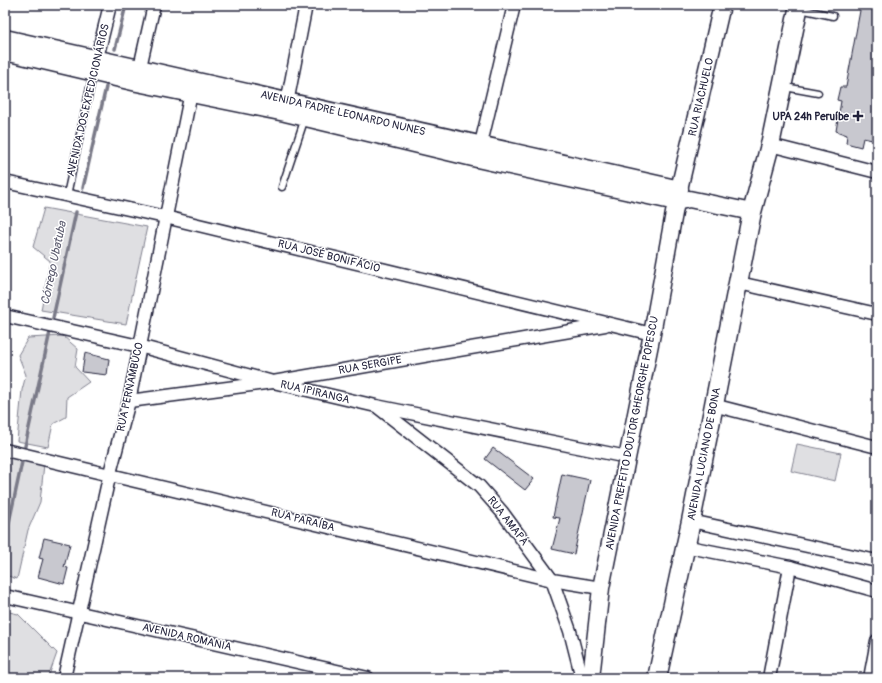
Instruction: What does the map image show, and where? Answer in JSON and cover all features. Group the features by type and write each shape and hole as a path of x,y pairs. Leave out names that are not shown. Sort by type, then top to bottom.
{"main road":[{"name":"AVENIDA LUCIANO DE BONA","path":"657,678 684,546 691,521 752,212 770,145 798,7"}],"street":[{"name":"AVENIDA DOS EXPEDICIONÁRIOS","path":"95,65 110,5"},
{"path":"138,75 154,5"},
{"path":"286,107 306,5"},
{"path":"479,152 514,5"},
{"name":"RUA RIACHUELO","path":"682,197 722,5"},
{"name":"AVENIDA PADRE LEONARDO NUNES","path":"5,38 95,65 752,212"},
{"name":"AVENIDA PADRE LEONARDO NUNES","path":"5,52 95,65"},
{"name":"RUA PERNAMBUCO","path":"64,678 110,473 129,401 192,87"},
{"name":"AVENIDA PADRE LEONARDO NUNES","path":"286,107 305,118 479,152"},
{"path":"770,145 877,172"},
{"name":"RUA JOSÉ BONIFÁCIO","path":"5,182 165,217 652,334"},
{"name":"AVENIDA PREFEITO DOUTOR GHEORGHE POPESCU","path":"591,678 601,588 652,334 682,197"},
{"path":"739,283 877,314"},
{"name":"RUA IPIRANGA","path":"5,316 139,346 273,382 376,406 627,457"},
{"name":"RUA SERGIPE","path":"129,401 273,382 611,324"},
{"path":"713,405 877,447"},
{"name":"RUA AMAPÁ","path":"376,406 479,486 502,512 552,580 570,631 582,678"},
{"name":"RUA PARAÍBA","path":"5,450 110,473 552,580 601,588"},
{"path":"691,521 877,561"},
{"path":"684,546 790,567 877,591"},
{"path":"769,678 790,567"},
{"name":"AVENIDA ROMANIA","path":"5,596 368,678"},
{"path":"870,678 877,641"}],"lane":[{"path":"798,7 833,16"},
{"name":"AVENIDA DOS EXPEDICIONÁRIOS","path":"67,195 95,65"},
{"path":"782,86 818,93"},
{"path":"282,187 305,118"}],"shaded area":[{"path":"44,208 147,227 126,324 41,310 50,261 33,247"},
{"path":"63,336 78,349 75,367 89,382 67,397 66,417 53,424 48,447 17,441 22,390 26,375 18,355 28,338"},
{"path":"797,444 841,453 835,481 791,471"},
{"path":"5,455 44,464 40,502 28,530 17,579 5,575"},
{"path":"5,611 18,614 57,653 48,678 5,678"}],"building":[{"name":"UPA 24h Peruíbe","path":"861,5 877,5 877,141 863,138 861,147 846,143 847,135 836,131 841,101 837,100 840,87 846,87"},
{"path":"85,353 109,359 107,375 82,372"},
{"path":"493,448 534,479 525,490 485,459"},
{"path":"562,474 590,480 574,554 552,549 560,518 553,517"},
{"path":"44,538 70,544 64,567 68,568 64,584 38,577 43,559 39,558"}],"waterway":[{"name":"Córrego Ubatuba","path":"115,49 126,5"},
{"name":"Córrego Ubatuba","path":"83,188 106,87"},
{"name":"Córrego Ubatuba","path":"53,318 76,212"},
{"path":"25,446 50,332"},
{"path":"5,541 22,462"}],"place":[{"name":"UPA 24h Peruíbe","path":"858,116"}]}
